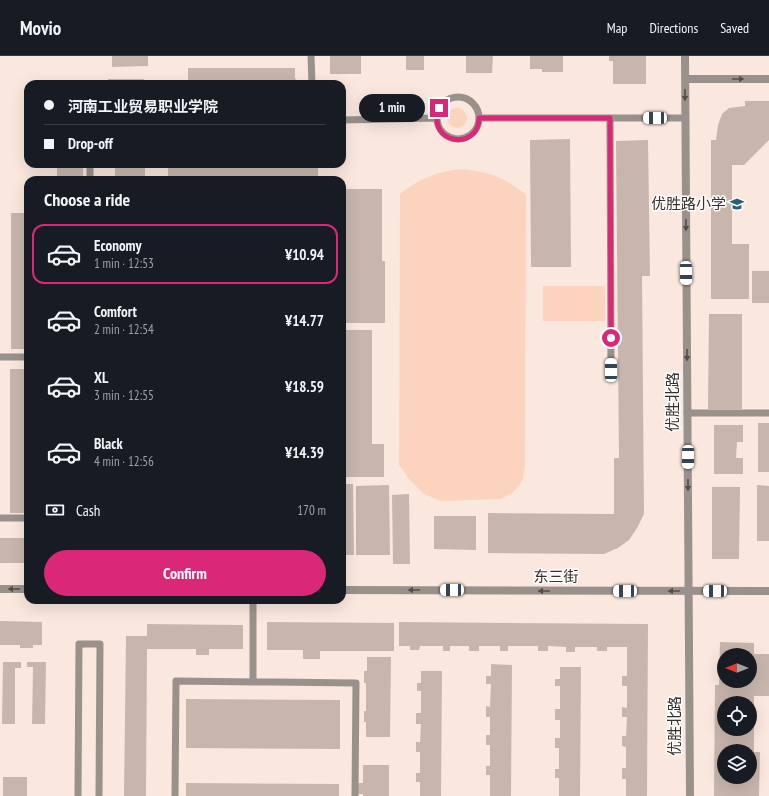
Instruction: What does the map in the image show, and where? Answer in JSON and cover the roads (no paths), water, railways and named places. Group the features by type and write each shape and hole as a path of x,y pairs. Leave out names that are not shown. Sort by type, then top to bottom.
{"street":[{"name":"优胜北路","path":"685,56 690,796"},
{"path":"685,79 769,79"},
{"path":"0,589 24,589"},
{"name":"东三街","path":"346,590 769,591"}],"lane":[{"path":"311,56 312,80"},
{"path":"458,97 465,98 471,102 476,107 479,118 476,130 465,139 457,140 443,135 439,129 437,118 439,108 444,102 450,98 458,97"},
{"path":"346,120 437,118"},
{"path":"479,118 685,118"},
{"path":"610,118 611,370"},
{"path":"0,357 24,357"},
{"path":"687,412 769,413"},
{"path":"0,518 24,518"},
{"path":"253,604 253,682"},
{"path":"78,796 79,644 100,644 99,796"},
{"path":"175,796 176,682 356,683 355,796"}],"place":[{"name":"优胜路小学","path":"737,204"}]}
